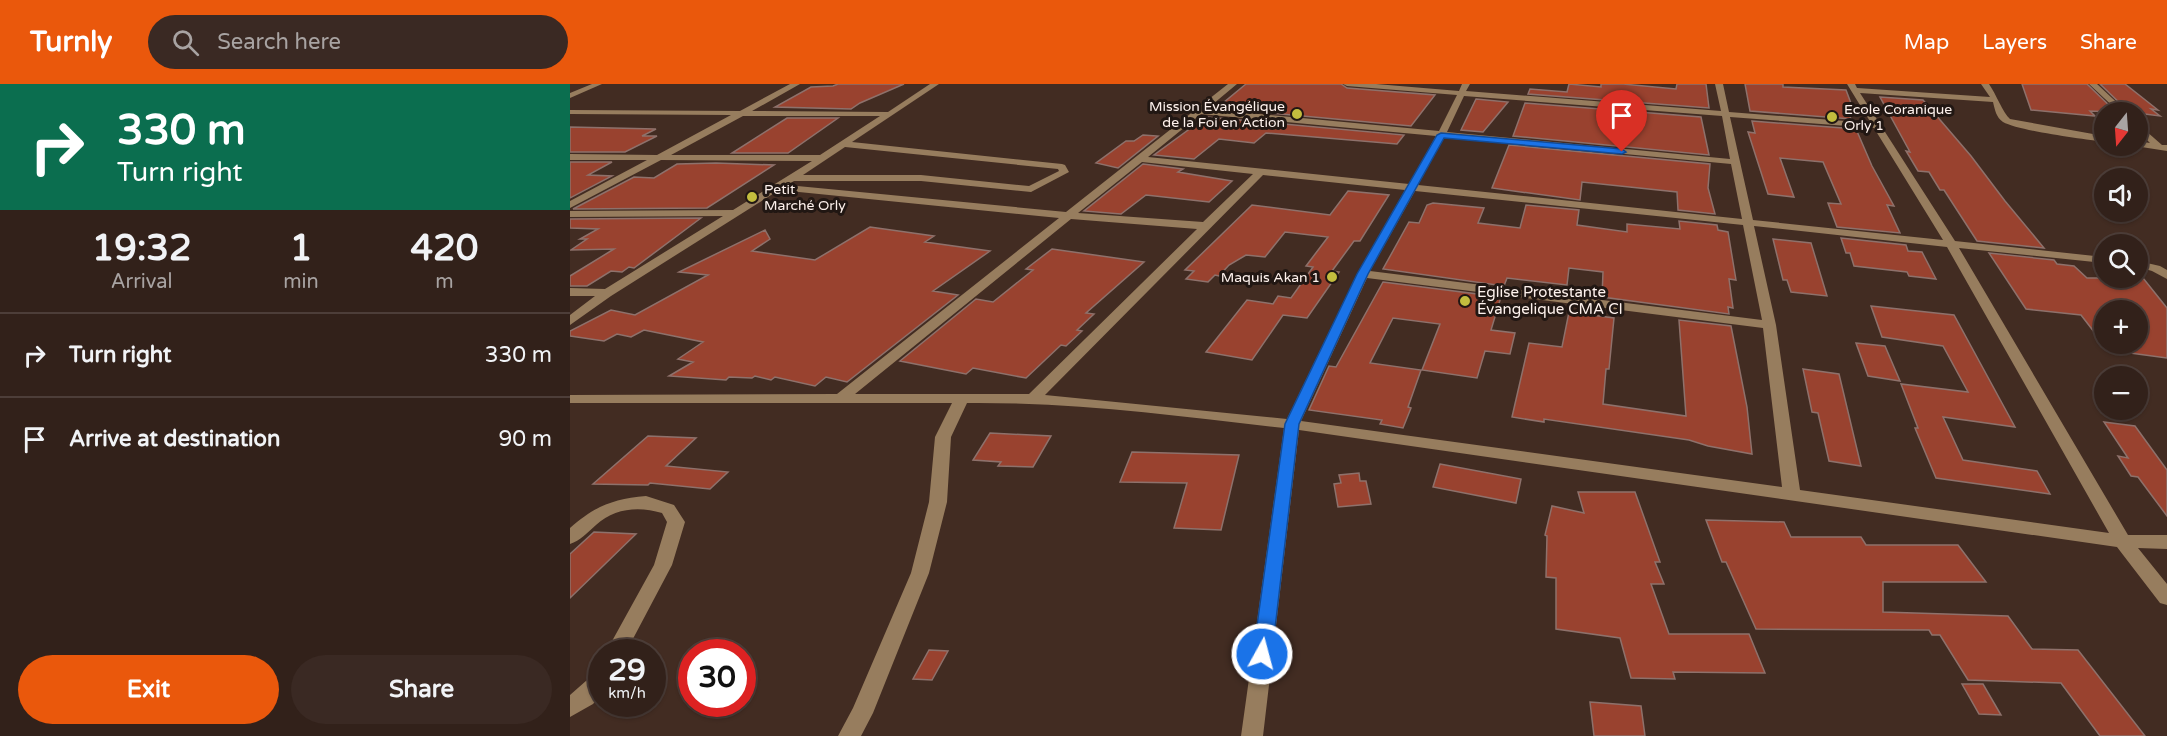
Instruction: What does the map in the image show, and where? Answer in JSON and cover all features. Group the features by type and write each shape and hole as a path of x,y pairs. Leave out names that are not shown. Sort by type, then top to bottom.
{"street":[{"path":"570,96 598,84"},
{"path":"570,205 796,84"},
{"path":"570,321 607,292 792,178 934,84"},
{"path":"842,397 1233,84"},
{"path":"1347,84 1463,88 1724,116 1877,126"},
{"path":"1719,84 1769,325 1792,496"},
{"path":"1985,84 1995,100 2000,115 2007,121 2094,137"},
{"path":"2093,84 2112,102"},
{"path":"1853,87 1995,100"},
{"path":"1853,87 1951,244 2123,541 2167,598"},
{"path":"1252,736 1292,424 1363,274 1412,189 1463,88"},
{"path":"1200,111 1735,162"},
{"path":"570,112 890,114"},
{"path":"2148,135 2163,148"},
{"path":"792,178 921,178 1031,189 1064,172 1062,167 843,144"},
{"path":"2148,146 2163,148"},
{"path":"570,157 822,158"},
{"path":"1141,159 2094,259"},
{"path":"1033,398 1260,172"},
{"path":"777,187 1070,216 1207,226"},
{"path":"570,214 733,213"},
{"path":"2148,266 2167,275"},
{"path":"1363,274 1769,325"},
{"path":"570,292 607,292"},
{"path":"849,736 862,713 920,573 938,502 943,437 962,398"},
{"path":"570,399 1033,398 1132,406 1292,424 2123,541 2167,542"},
{"path":"570,538 596,515 624,504 646,502 668,509 676,522 663,565 623,639"},
{"path":"570,707 588,695"}],"building":[{"path":"838,84 904,84 851,109 775,107 811,87"},
{"path":"1246,84 1341,84 1347,88 1435,95 1411,126 1217,108"},
{"path":"1569,84 1601,87 1601,84 1623,84 1676,89 1677,84 1706,84 1709,108 1528,94 1530,89 1567,92"},
{"path":"1745,84 1783,84 1783,87 1846,90 1855,114 1849,114 1851,119 1750,111"},
{"path":"2022,84 2087,84 2106,102 2094,102 2094,111 2090,111 2094,116 2031,110"},
{"path":"2100,84 2125,84 2148,102 2119,102"},
{"path":"1880,97 1923,100 2044,248 1977,241 1944,190 1940,190 1929,172 1918,171"},
{"path":"1476,99 1508,102 1483,132 1461,130"},
{"path":"2148,102 2158,110 2151,109 2160,116 2148,114"},
{"path":"1525,103 1701,117 1709,155 1513,136"},
{"path":"1206,117 1404,135 1397,144 1266,133 1254,143 1219,139 1194,159 1154,155"},
{"path":"787,118 838,118 788,153 732,153"},
{"path":"1752,121 1856,129 1872,166 1894,206 1887,205 1900,233 1837,227 1828,203 1841,204 1823,162 1780,158 1794,197 1768,194 1748,132 1755,133"},
{"path":"570,127 656,129 642,136 657,136 625,152 570,152"},
{"path":"1143,135 1158,136 1118,168 1096,163 1126,141 1134,141"},
{"path":"1509,145 1710,164 1708,188 1715,214 1678,210 1677,192 1582,182 1580,200 1492,188"},
{"path":"570,162 612,162 588,175 612,176 570,198"},
{"path":"677,164 774,165 707,208 573,209 634,177 654,178"},
{"path":"1143,164 1183,169 1178,172 1232,181 1209,202 1146,195 1121,214 1084,211"},
{"path":"1348,191 1389,195 1360,241 1354,241 1332,271 1339,272 1307,318 1283,315 1252,360 1206,352 1247,300 1273,304 1278,296 1291,298 1313,267 1306,266 1328,237 1285,232 1265,257 1246,255 1208,282 1186,279 1194,271 1185,270 1252,205 1330,215"},
{"path":"1433,203 1484,208 1478,223 1520,228 1526,205 1579,210 1577,225 1627,232 1627,224 1680,229 1679,221 1717,225 1718,230 1728,232 1736,280 1729,279 1733,308 1728,307 1729,314 1602,297 1603,272 1569,268 1567,285 1507,278 1504,286 1383,269 1409,222 1419,223 1427,205"},
{"path":"701,218 634,268 629,267 622,272 611,271 587,286 570,286 570,276 614,249 571,250 587,239 580,239 598,229 570,228 570,219"},
{"path":"870,227 934,236 925,242 990,251 933,291 958,295 847,382 826,377 815,386 775,377 771,380 755,376 752,378 729,377 726,380 669,376 693,362 678,359 703,342 644,330 631,337 617,334 604,341 570,336 570,331 611,310 635,315 708,275 679,272 765,230 770,239 752,251 815,260"},
{"path":"1841,238 1906,245 1908,251 1922,252 1936,279 1909,276 1907,272 1854,266 1850,253 1846,253"},
{"path":"1773,239 1811,243 1827,296 1791,292 1787,280 1783,280"},
{"path":"1052,249 1144,262 1086,313 1094,314 1077,330 1082,331 1066,346 1061,345 1026,378 973,368 966,374 900,361 976,299 993,302 1033,270 1026,269"},
{"path":"1989,253 2054,260 2057,264 2074,266 2087,278 2094,278 2094,288 2148,288 2148,284 2167,308 2167,358 2138,354 2148,354 2148,300 2094,300 2094,332 2081,315 2026,309"},
{"path":"1383,282 1501,297 1491,330 1515,333 1510,354 1485,351 1477,378 1422,370 1440,324 1393,318 1370,363 1421,370 1403,428 1380,424 1382,420 1309,410 1329,366 1336,367"},
{"path":"1871,306 1954,315 2015,427 1943,417 1963,460 2037,471 2050,494 1936,478 1915,428 1918,428 1901,384 1968,392 1943,346 1882,337"},
{"path":"1569,312 1614,318 1603,404 1686,416 1679,320 1731,326 1747,407 1752,454 1689,440 1544,419 1544,422 1512,417 1529,343 1562,347"},
{"path":"1856,343 1885,346 1900,381 1868,376"},
{"path":"1803,369 1839,374 1861,466 1829,461 1818,413 1812,412"},
{"path":"2104,422 2135,426 2167,470 2167,516 2138,477 2131,476 2118,456 2128,458"},
{"path":"990,433 1051,436 1033,467 998,466 1001,462 973,460"},
{"path":"648,436 696,438 666,466 728,472 710,489 650,483 648,485 593,484"},
{"path":"1132,452 1239,455 1221,530 1174,528 1187,483 1120,482"},
{"path":"1440,464 1521,479 1516,503 1433,487"},
{"path":"1359,473 1360,481 1366,481 1371,504 1338,507 1334,484 1341,483 1339,475"},
{"path":"1578,492 1635,492 1660,562 1655,562 1664,584 1651,584 1669,634 1749,634 1765,673 1673,672 1675,679 1631,678 1620,638 1556,629 1556,578 1546,577 1547,536 1545,535 1552,506 1584,513"},
{"path":"1706,520 1784,522 1791,537 1861,537 1866,545 1958,545 1986,582 1883,582 1883,612 2008,616 2032,649 2078,650 2145,736 2100,736 2061,683 1968,680 1940,635 1932,635 1929,630 1756,629 1726,562 1722,562"},
{"path":"594,532 636,534 570,598 570,554"},
{"path":"929,650 948,651 932,680 913,679"},
{"path":"1962,684 1983,684 2001,715 1979,714"},
{"path":"1590,702 1641,706 1645,736 1594,736"}],"place":[{"name":"Mission Évangélique de la Foi en Action","path":"1297,114"},
{"name":"Ecole Coranique Orly 1","path":"1832,117"},
{"name":"Petit Marché Orly","path":"752,197"},
{"name":"Maquis Akan 1","path":"1332,277"},
{"name":"Eglise Protestante Évangelique CMA CI","path":"1465,301"}],"route":[{"path":"1262,654 1292,424 1363,274 1441,135 1622,152"}]}
